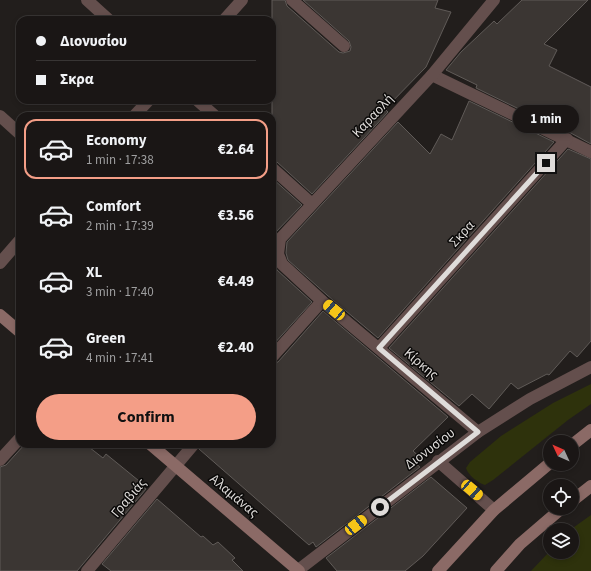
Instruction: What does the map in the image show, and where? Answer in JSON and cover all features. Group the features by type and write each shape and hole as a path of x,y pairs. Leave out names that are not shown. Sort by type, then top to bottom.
{"main road":[{"path":"0,315 16,329"},
{"path":"579,439 591,430"},
{"name":"Αλαμάνας","path":"155,448 298,571"},
{"path":"438,571 494,510 543,469"},
{"path":"579,495 591,486"},
{"path":"496,571 520,544 554,515"}],"street":[{"path":"87,0 105,16"},
{"path":"228,16 242,0"},
{"path":"292,0 344,46"},
{"name":"Καραολή","path":"278,254 280,239 432,75 488,2"},
{"path":"432,75 567,139 591,152"},
{"path":"138,112 145,104"},
{"path":"201,104 210,112"},
{"path":"0,116 16,130"},
{"name":"Σκρα","path":"379,348 567,139"},
{"path":"276,172 312,204"},
{"path":"0,263 16,245"},
{"name":"Κίρκης","path":"278,254 282,264 322,301 478,432"},
{"path":"276,353 322,301"},
{"name":"Διονυσίου","path":"298,571 438,461 478,432 530,399 591,367"},
{"path":"0,460 16,442"},
{"name":"Γραβιάς","path":"87,571 190,448"},
{"path":"438,461 494,510"}],"green space":[{"path":"591,384 591,404 549,435 543,435 543,440 493,480 485,485 476,481 471,476 466,468 470,462 501,436 553,403"},
{"path":"591,515 591,571 531,571 543,558 579,559 579,524"}],"building":[{"path":"272,0 285,0 287,6 339,52 343,53 350,51 351,47 349,41 303,0 438,0 435,8 451,12 426,67 385,109 388,112 312,194 276,162 276,112 272,112 272,104 276,104 276,16 272,16"},
{"path":"522,0 588,0 544,44 557,50 549,66 591,87 591,144 476,88 477,85 446,70 461,52 494,21 497,24"},
{"path":"469,101 554,142 378,338 288,260 286,253 287,242 398,122 430,154 441,134 452,140"},
{"path":"568,149 591,159 591,341 577,357 570,351 549,375 547,374 518,389 511,383 489,409 472,394 459,406 389,348"},
{"path":"276,182 302,205 276,232"},
{"path":"276,268 312,302 276,342"},
{"path":"323,311 448,417 413,451 421,458 415,463 420,467 316,547 313,542 309,545 199,449 276,448 276,363"},
{"path":"21,448 90,448 103,458 106,454 144,485 143,487 146,489 77,571 0,571 0,467 6,465"},
{"path":"431,477 467,508 423,556 405,571 337,571 326,558"},
{"path":"157,499 201,537 203,536 213,545 218,542 235,558 232,560 243,571 111,571 102,564"}],"route":[{"path":"380,507 438,461 478,432 379,348 546,163"}]}
